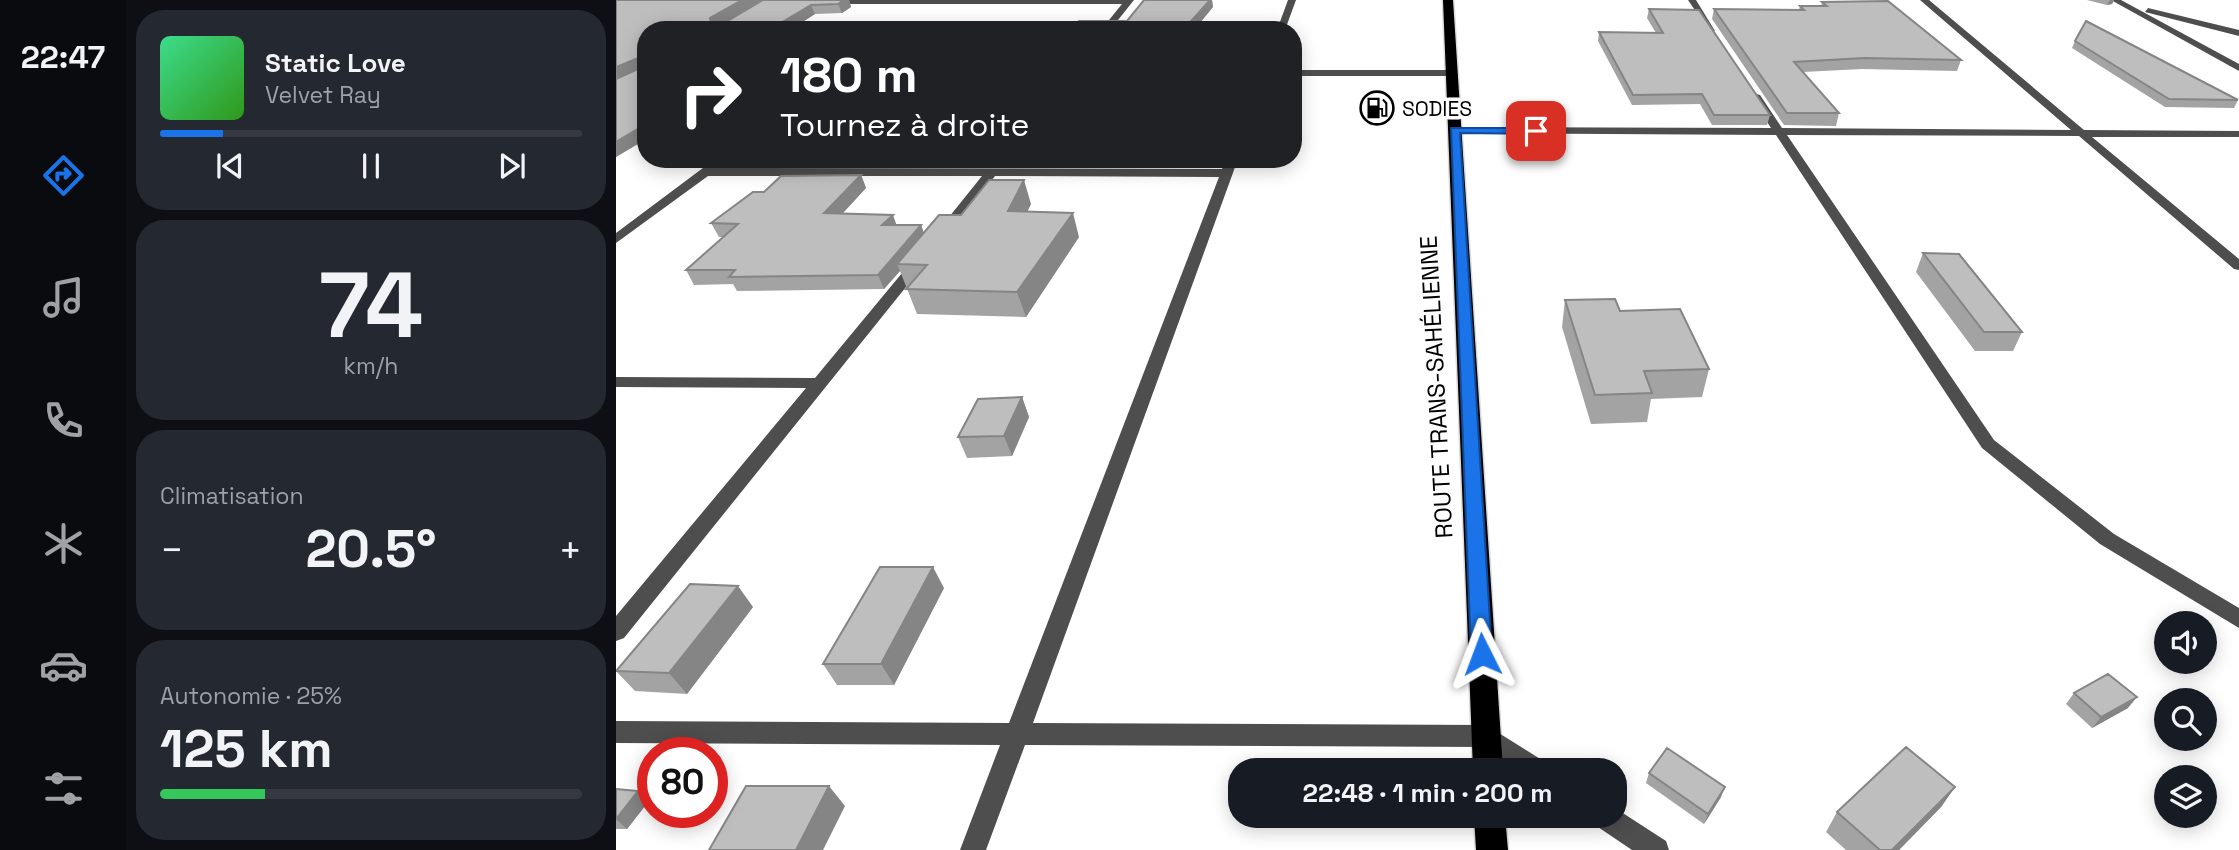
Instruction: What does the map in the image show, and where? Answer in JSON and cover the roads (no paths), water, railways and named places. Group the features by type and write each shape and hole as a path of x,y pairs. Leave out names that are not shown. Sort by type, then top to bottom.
{"highway":[{"name":"ROUTE TRANS-SAHÉLIENNE","path":"1448,0 1487,758"},
{"path":"1491,828 1492,850"}],"street":[{"path":"1284,21 1292,0"},
{"path":"1692,0 1721,44"},
{"path":"1924,0 2237,263"},
{"path":"2120,2 2135,0"},
{"path":"810,2 1129,1"},
{"path":"1112,21 1129,1"},
{"path":"2120,2 2239,33"},
{"path":"2120,2 2239,68"},
{"path":"1302,73 1451,73"},
{"path":"1751,88 1988,444 2106,540 2239,620"},
{"path":"1454,130 2239,134"},
{"path":"616,239 712,168"},
{"path":"707,172 992,172 1151,168"},
{"path":"972,850 1229,168"},
{"path":"616,632 992,172"},
{"path":"616,382 820,383"},
{"path":"616,732 1486,736 1518,758"},
{"path":"1622,828 1656,850"}],"place":[{"name":"SODIES","path":"1377,108"}]}
